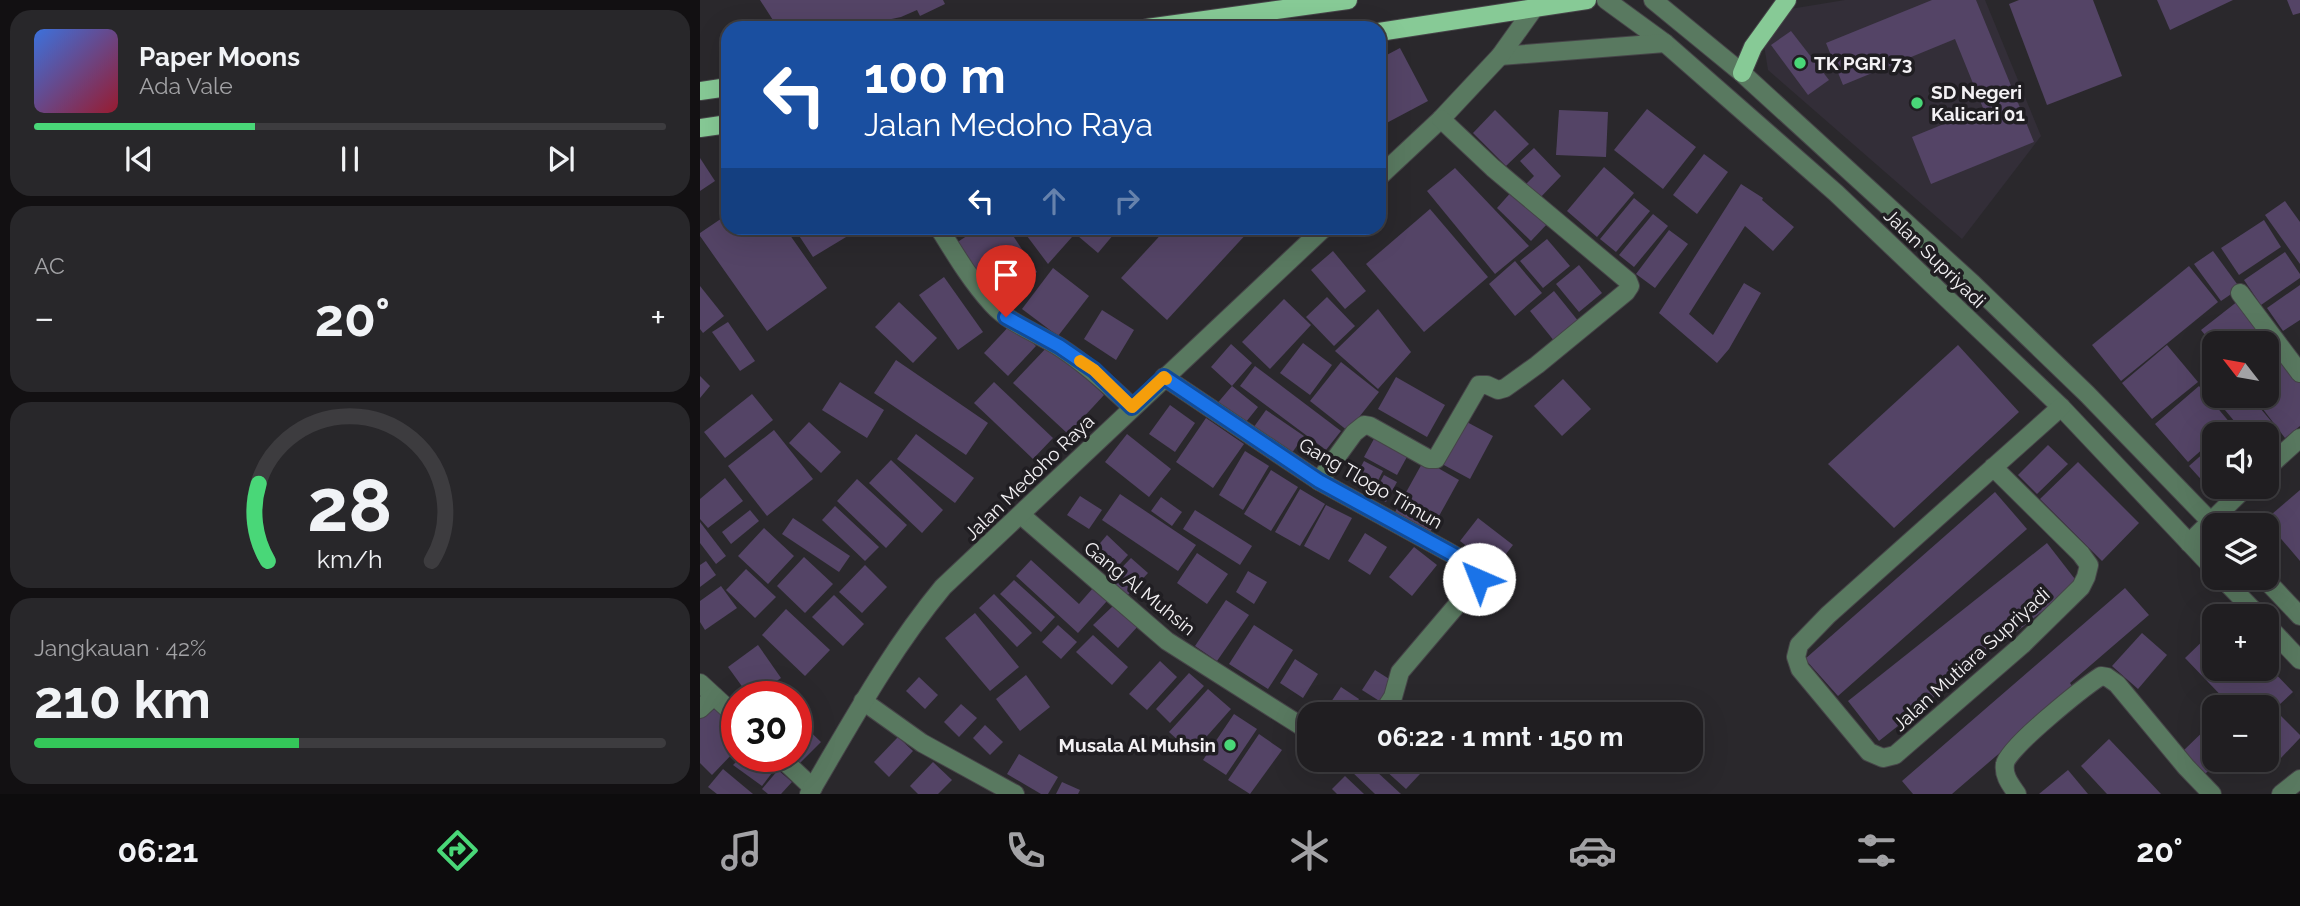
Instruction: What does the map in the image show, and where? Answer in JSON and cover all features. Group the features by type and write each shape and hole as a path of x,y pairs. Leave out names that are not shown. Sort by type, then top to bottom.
{"main road":[{"path":"1197,21 1348,0"},
{"path":"1386,31 1537,4 1587,0"},
{"path":"1742,73 1753,47 1787,0"},
{"path":"700,91 721,88"},
{"path":"700,128 721,125"}],"street":[{"name":"Jalan Supriyadi","path":"1606,0 1665,43 1836,193 2061,407 2202,557"},
{"name":"Jalan Supriyadi","path":"1653,0 1742,73 1853,175 2068,376 2203,513"},
{"path":"1386,170 1441,119 1500,56 1537,4"},
{"path":"1500,56 1665,43"},
{"path":"1319,481 1354,433 1364,425 1429,459 1436,459 1479,385 1498,390 1505,388 1537,365 1630,286 1628,281 1493,168 1441,119"},
{"path":"1836,193 1853,175"},
{"path":"943,235 992,305 1006,317 1059,346 1094,370 1132,407"},
{"name":"Jalan Medoho Raya","path":"811,791 863,701 918,617 943,587 1316,235"},
{"path":"2240,293 2300,373"},
{"name":"Gang Tlogo Timun","path":"1164,377 1319,481 1474,566 1479,572 1479,579 1400,672 1390,702"},
{"name":"Jalan Mutiara Supriyadi","path":"1993,467 2081,554 2089,565 2087,578 2022,645 1895,755 1883,758 1869,752 1800,670 1796,657 1799,645 1828,615 1993,467 2061,407"},
{"path":"2279,457 2300,438"},
{"path":"2222,513 2235,499"},
{"name":"Gang Al Muhsin","path":"1021,515 1167,641 1297,723"},
{"path":"2189,543 2202,532"},
{"path":"2234,590 2247,604"},
{"path":"2275,590 2300,616"},
{"path":"2279,638 2300,660"},
{"path":"2017,794 2004,773 2005,761 2018,744 2101,676 2117,684 2212,794"},
{"path":"700,683 721,702"},
{"path":"700,709 714,696"},
{"path":"863,701 922,743 1015,794"},
{"path":"794,772 811,791"},
{"path":"2281,794 2300,779"}],"shaded area":[{"name":"SD Negeri Kalicari 01","path":"1845,0 1985,0 2041,136 1962,239 1768,70 1763,39 1784,10"}],"building":[{"path":"760,0 943,0 945,4 920,16 917,10 882,21 774,21"},
{"path":"1932,0 1976,0 2034,142 1931,184 1912,137 1983,108 1955,39 1843,85 1826,43"},
{"path":"2019,0 2093,0 2122,76 2047,105 2009,4"},
{"path":"2157,0 2233,0 2170,30"},
{"path":"2287,0 2300,0 2300,13 2293,15"},
{"name":"TK PGRI 73","path":"1791,31 1829,80 1808,95 1771,45"},
{"path":"1400,48 1428,101 1386,123 1386,55"},
{"path":"1647,109 1696,147 1663,189 1614,150"},
{"path":"1495,110 1529,144 1506,166 1473,133"},
{"path":"1559,110 1608,112 1606,157 1556,155"},
{"path":"1534,148 1561,176 1538,200 1524,186 1534,176 1520,161"},
{"path":"1704,154 1728,172 1697,214 1673,195"},
{"path":"700,158 715,181 700,191"},
{"path":"1604,167 1634,193 1597,237 1567,211"},
{"path":"1455,168 1529,246 1495,274 1427,191"},
{"path":"1741,184 1763,198 1762,200 1794,227 1773,251 1745,226 1689,314 1713,335 1744,283 1761,293 1729,349 1717,363 1659,313"},
{"path":"1513,190 1548,223 1531,241 1497,208"},
{"path":"1634,198 1650,211 1616,252 1600,239"},
{"path":"2285,201 2300,222 2300,264 2265,215"},
{"path":"1430,209 1488,277 1424,332 1366,264"},
{"path":"1653,214 1668,226 1634,267 1619,255"},
{"path":"721,219 721,235 790,235 827,288 767,331 700,233"},
{"path":"2264,220 2281,247 2239,275 2221,248"},
{"path":"1669,230 1688,244 1655,288 1636,274"},
{"path":"799,235 849,235 813,257"},
{"path":"968,235 1013,235 1037,272 994,301 956,243"},
{"path":"1026,235 1074,235 1048,264"},
{"path":"1079,235 1113,235 1098,253"},
{"path":"1161,235 1245,235 1167,320 1121,278"},
{"path":"1547,239 1570,266 1543,288 1520,261"},
{"path":"1333,251 1366,291 1345,309 1311,270"},
{"path":"2213,251 2240,288 2221,301 2194,264"},
{"path":"2285,252 2300,278 2261,305 2244,280"},
{"path":"1515,261 1542,293 1515,316 1489,284"},
{"path":"1579,265 1602,293 1579,312 1556,284"},
{"path":"2189,266 2218,302 2121,381 2092,345"},
{"path":"1053,268 1089,296 1058,336 1022,309"},
{"path":"944,277 983,332 958,350 919,295"},
{"path":"2300,285 2300,320 2283,331 2267,308"},
{"path":"700,286 724,316 703,333 700,329"},
{"path":"1554,291 1579,322 1555,342 1530,311"},
{"path":"1327,297 1355,326 1334,346 1306,317"},
{"path":"1284,299 1311,325 1270,369 1242,342"},
{"path":"2238,301 2262,331 2202,331"},
{"path":"899,302 937,338 913,363 875,327"},
{"path":"1378,309 1411,352 1378,389 1335,351"},
{"path":"1102,310 1134,330 1116,360 1084,339"},
{"path":"728,322 755,361 740,371 712,332"},
{"path":"1012,323 1036,346 1008,376 984,353"},
{"path":"1303,343 1332,365 1310,395 1280,373"},
{"path":"1050,344 1104,395 1068,434 1013,383"},
{"path":"1231,344 1252,363 1232,386 1211,367"},
{"path":"1958,345 2019,412 1894,528 1828,464"},
{"path":"2167,345 2198,382 2152,419 2122,383"},
{"path":"2279,353 2300,380 2300,426 2285,438 2279,430 2279,422 2273,422 2262,408 2279,408"},
{"path":"896,360 988,423 966,455 874,393"},
{"path":"1341,362 1379,392 1348,431 1310,401"},
{"path":"1255,366 1341,431 1326,450 1240,386"},
{"path":"700,376 710,386 700,398"},
{"path":"1396,377 1445,405 1427,437 1378,409"},
{"path":"1563,379 1591,409 1562,436 1534,406"},
{"path":"840,382 884,410 867,438 822,410"},
{"path":"994,382 1053,438 1033,459 974,403"},
{"path":"1232,386 1258,407 1242,427 1215,406"},
{"path":"2199,386 2202,390 2202,408 2218,408 2229,422 2202,422 2202,450 2188,462 2155,424"},
{"path":"752,394 773,420 725,458 704,432"},
{"path":"1170,405 1195,423 1175,452 1149,434"},
{"path":"2223,408 2260,408 2272,422 2235,422"},
{"path":"1266,410 1304,436 1289,457 1251,431"},
{"path":"1206,418 1244,444 1213,488 1176,462"},
{"path":"1465,421 1493,436 1470,479 1442,464"},
{"path":"809,422 841,452 821,473 789,443"},
{"path":"774,430 813,479 767,516 728,466"},
{"path":"916,434 974,478 955,503 897,459"},
{"path":"1127,434 1171,469 1149,497 1105,462"},
{"path":"1375,437 1408,455 1397,475 1364,457"},
{"path":"2048,445 2068,464 2037,494 2018,475"},
{"path":"1245,451 1269,466 1243,510 1219,495"},
{"path":"2202,455 2202,480 2189,466"},
{"path":"891,460 943,510 922,533 869,483"},
{"path":"1424,460 1459,480 1429,534 1394,514"},
{"path":"1364,461 1383,471 1371,494 1352,483"},
{"path":"2078,462 2139,523 2102,561 2040,499"},
{"path":"1271,470 1298,487 1271,531 1244,514"},
{"path":"1384,475 1397,482 1386,502 1373,495"},
{"path":"725,478 743,501 708,528 700,519 700,499"},
{"path":"857,479 907,525 886,548 837,501"},
{"path":"1300,489 1325,504 1300,546 1275,532"},
{"path":"2300,490 2300,561 2279,536 2279,513 2273,513"},
{"path":"1995,492 2027,529 1838,696 1805,659"},
{"path":"1120,494 1196,545 1178,571 1102,520"},
{"path":"1080,496 1102,510 1089,529 1067,515"},
{"path":"1161,497 1182,512 1172,526 1151,511"},
{"path":"1326,505 1352,518 1329,560 1304,546"},
{"path":"835,506 879,547 865,561 822,520"},
{"path":"750,510 759,521 731,544 722,532"},
{"path":"1195,510 1252,546 1240,565 1183,529"},
{"path":"793,518 850,556 839,572 782,534"},
{"path":"1478,518 1513,545 1495,568 1460,541"},
{"path":"700,522 726,556 716,564 700,543"},
{"path":"764,528 794,556 768,584 738,556"},
{"path":"1365,533 1387,547 1370,575 1348,561"},
{"path":"1107,535 1128,555 1111,574 1090,555"},
{"path":"2047,543 2078,583 1879,741 1848,701"},
{"path":"1414,547 1437,565 1412,596 1389,577"},
{"path":"1197,553 1228,574 1207,604 1177,583"},
{"path":"804,557 833,584 805,613 777,586"},
{"path":"1131,558 1148,573 1126,597 1109,581"},
{"path":"1031,560 1079,604 1093,588 1107,601 1078,633 1016,576"},
{"path":"706,561 716,575 700,587 700,565"},
{"path":"865,565 887,587 862,613 839,592"},
{"path":"746,569 776,597 755,618 726,590"},
{"path":"1248,571 1267,582 1254,604 1236,592"},
{"path":"1014,580 1055,617 1041,632 1000,594"},
{"path":"721,586 737,608 705,630 700,622 700,601"},
{"path":"2125,588 2149,615 2070,683 2074,689 1952,794 1913,794 1902,781"},
{"path":"994,594 1032,633 1017,647 979,608"},
{"path":"834,595 864,624 843,646 812,617"},
{"path":"1226,600 1249,615 1217,661 1195,646"},
{"path":"1113,606 1139,625 1118,648 1093,625"},
{"path":"786,609 830,650 805,676 762,635"},
{"path":"975,613 1019,667 990,691 945,638"},
{"path":"1058,625 1077,642 1061,659 1042,642"},
{"path":"1254,625 1293,650 1268,689 1229,664"},
{"path":"2142,633 2167,655 2138,689 2112,666"},
{"path":"1093,635 1128,667 1112,685 1076,652"},
{"path":"2202,642 2202,676 2185,658"},
{"path":"758,645 781,678 777,681 738,681 728,667"},
{"path":"1295,659 1318,674 1303,698 1280,683"},
{"path":"1160,661 1177,677 1147,710 1129,694"},
{"path":"1375,670 1394,682 1381,702 1362,690"},
{"path":"1189,673 1204,686 1170,723 1156,709"},
{"path":"1026,675 1050,707 1020,731 996,699"},
{"path":"919,677 938,695 925,709 906,691"},
{"path":"2279,677 2293,692 2279,705 2279,695 2220,695 2207,681 2279,681"},
{"path":"1341,687 1359,699 1357,702 1331,702"},
{"path":"1208,689 1231,709 1192,753 1169,732"},
{"path":"710,703 721,713 721,766 712,775 700,763 700,713"},
{"path":"961,704 977,718 959,737 944,722"},
{"name":"Musala Al Muhsin","path":"1234,714 1257,729 1226,775 1203,760"},
{"path":"2279,716 2300,735 2280,759 2279,758"},
{"path":"985,725 1003,742 990,755 973,738"},
{"path":"812,733 821,742 812,751"},
{"path":"2202,733 2202,771 2183,751"},
{"path":"1259,734 1282,750 1250,794 1228,780"},
{"path":"898,737 913,751 889,777 874,762"},
{"path":"2109,739 2161,794 2107,794 2081,766"},
{"path":"1019,754 1058,777 1048,794 1041,794 1007,774"},
{"path":"933,762 952,780 938,794 918,794 910,786"},
{"path":"2068,770 2088,794 2039,794"},
{"path":"721,771 727,772 753,794 717,794 708,787"},
{"path":"743,772 773,772 762,786"},
{"path":"776,772 780,772 792,782 781,794 768,794 762,789"},
{"path":"1352,772 1377,772 1401,794 1375,794"},
{"path":"1387,772 1422,772 1406,789"},
{"path":"1345,776 1364,794 1337,794 1332,789"},
{"path":"1062,782 1080,790 1078,794 1056,794"}],"slow traffic":[{"path":"1080,361 1094,370 1132,407 1164,377 1166,379"}],"place":[{"name":"TK PGRI 73","path":"1800,63"},
{"name":"SD Negeri Kalicari 01","path":"1917,103"},
{"name":"Musala Al Muhsin","path":"1230,745"}],"route":[{"path":"1006,317 1059,346 1094,370 1132,407 1164,377 1319,481 1474,566 1479,572 1479,579"}]}
